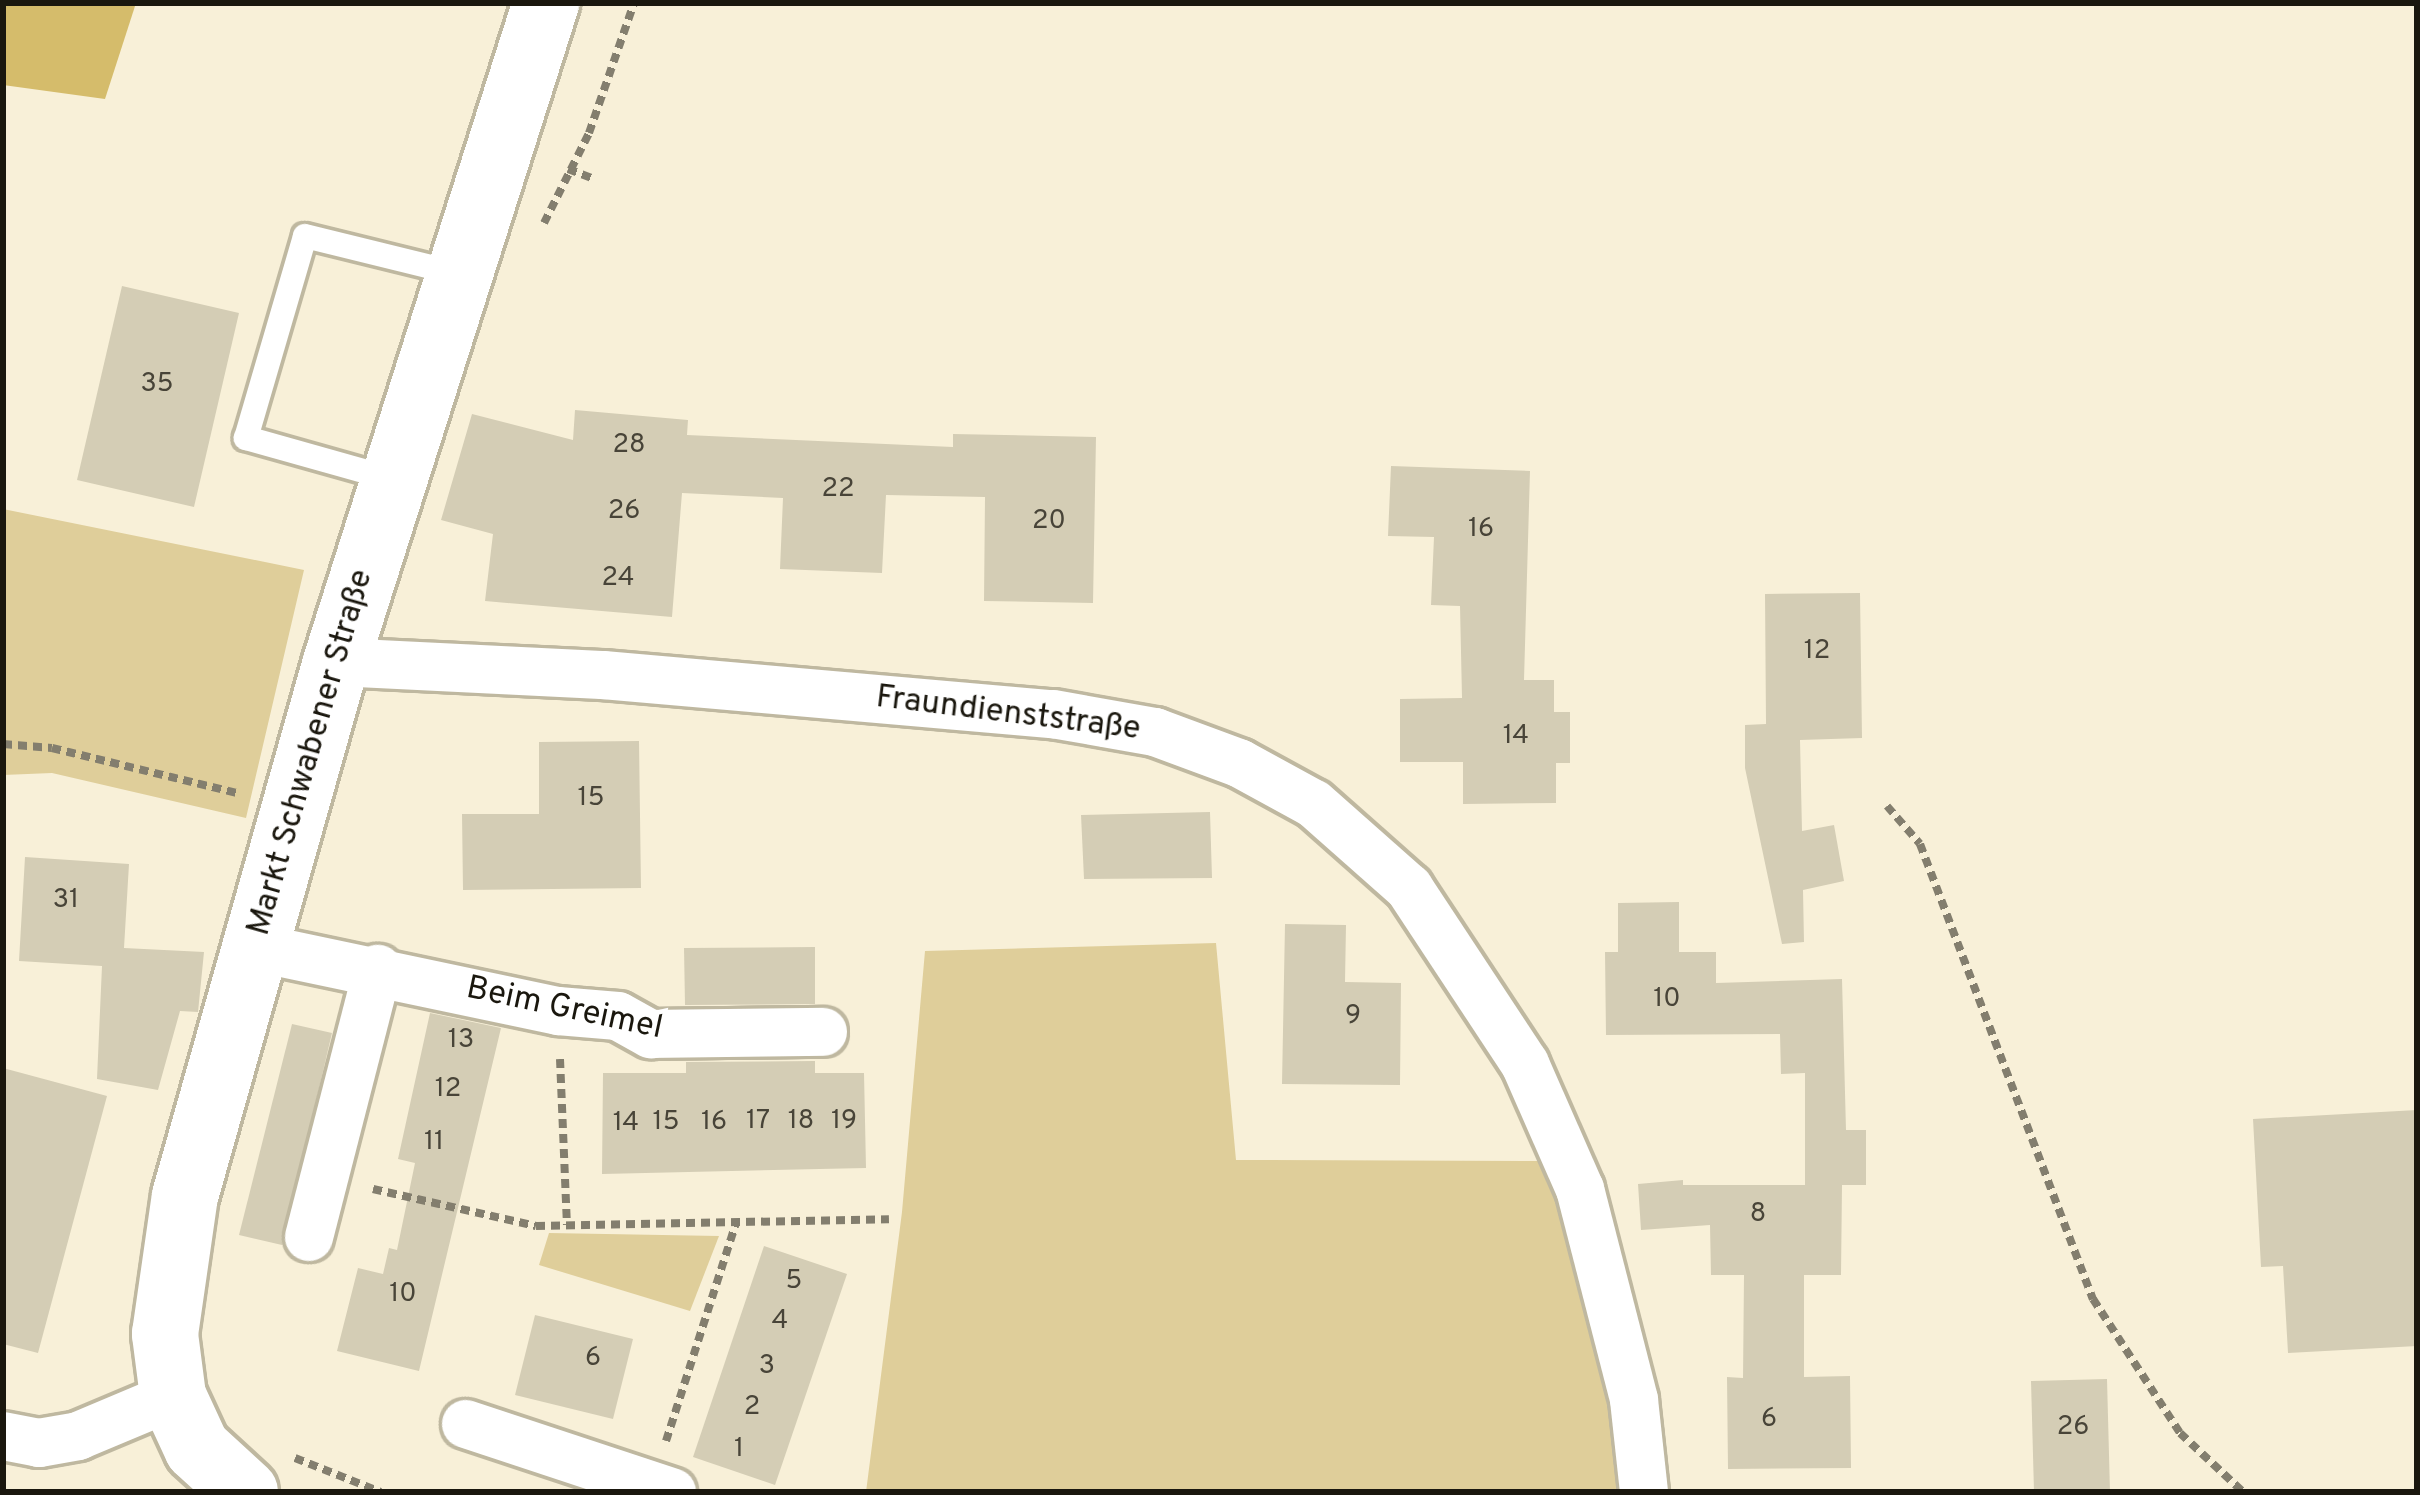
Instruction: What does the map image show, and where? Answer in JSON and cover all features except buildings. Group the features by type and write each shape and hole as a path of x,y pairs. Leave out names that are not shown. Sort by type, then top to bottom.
{"main road":[{"name":"Markt Schwabener Straße","path":"245,1492 197,1448 173,1396 165,1334 170,1272 222,1053 336,662 546,3"}],"street":[{"name":"Fraundienststraße","path":"336,662 603,676 1053,714 1155,732 1239,763 1314,804 1409,888 1526,1064 1580,1189 1634,1400 1644,1492"},
{"name":"Beim Greimel","path":"254,947 378,969 558,1011 618,1016 651,1034 823,1032"},
{"path":"309,1237 378,969"},
{"path":"3,1436 39,1443 78,1436 173,1396"},
{"path":"466,1424 672,1492"}],"lane":[{"path":"394,479 246,438 304,236 458,273"}],"path":[{"path":"3,743 52,748 182,776 293,810"},
{"path":"1887,806 1920,844 2093,1299 2180,1433 2243,1492"},
{"path":"558,1011 567,1225"},
{"path":"325,1178 536,1226 889,1219"},
{"path":"665,1443 736,1223"}],"shaded area":[{"path":"3,3 136,3 105,99 3,85"},
{"path":"3,509 304,570 246,818 52,773 3,775"},
{"path":"1216,943 1236,1160 1558,1161 1595,1315 1621,1492 866,1492 902,1212 925,951"},
{"path":"549,1233 719,1236 690,1311 539,1265"}]}
